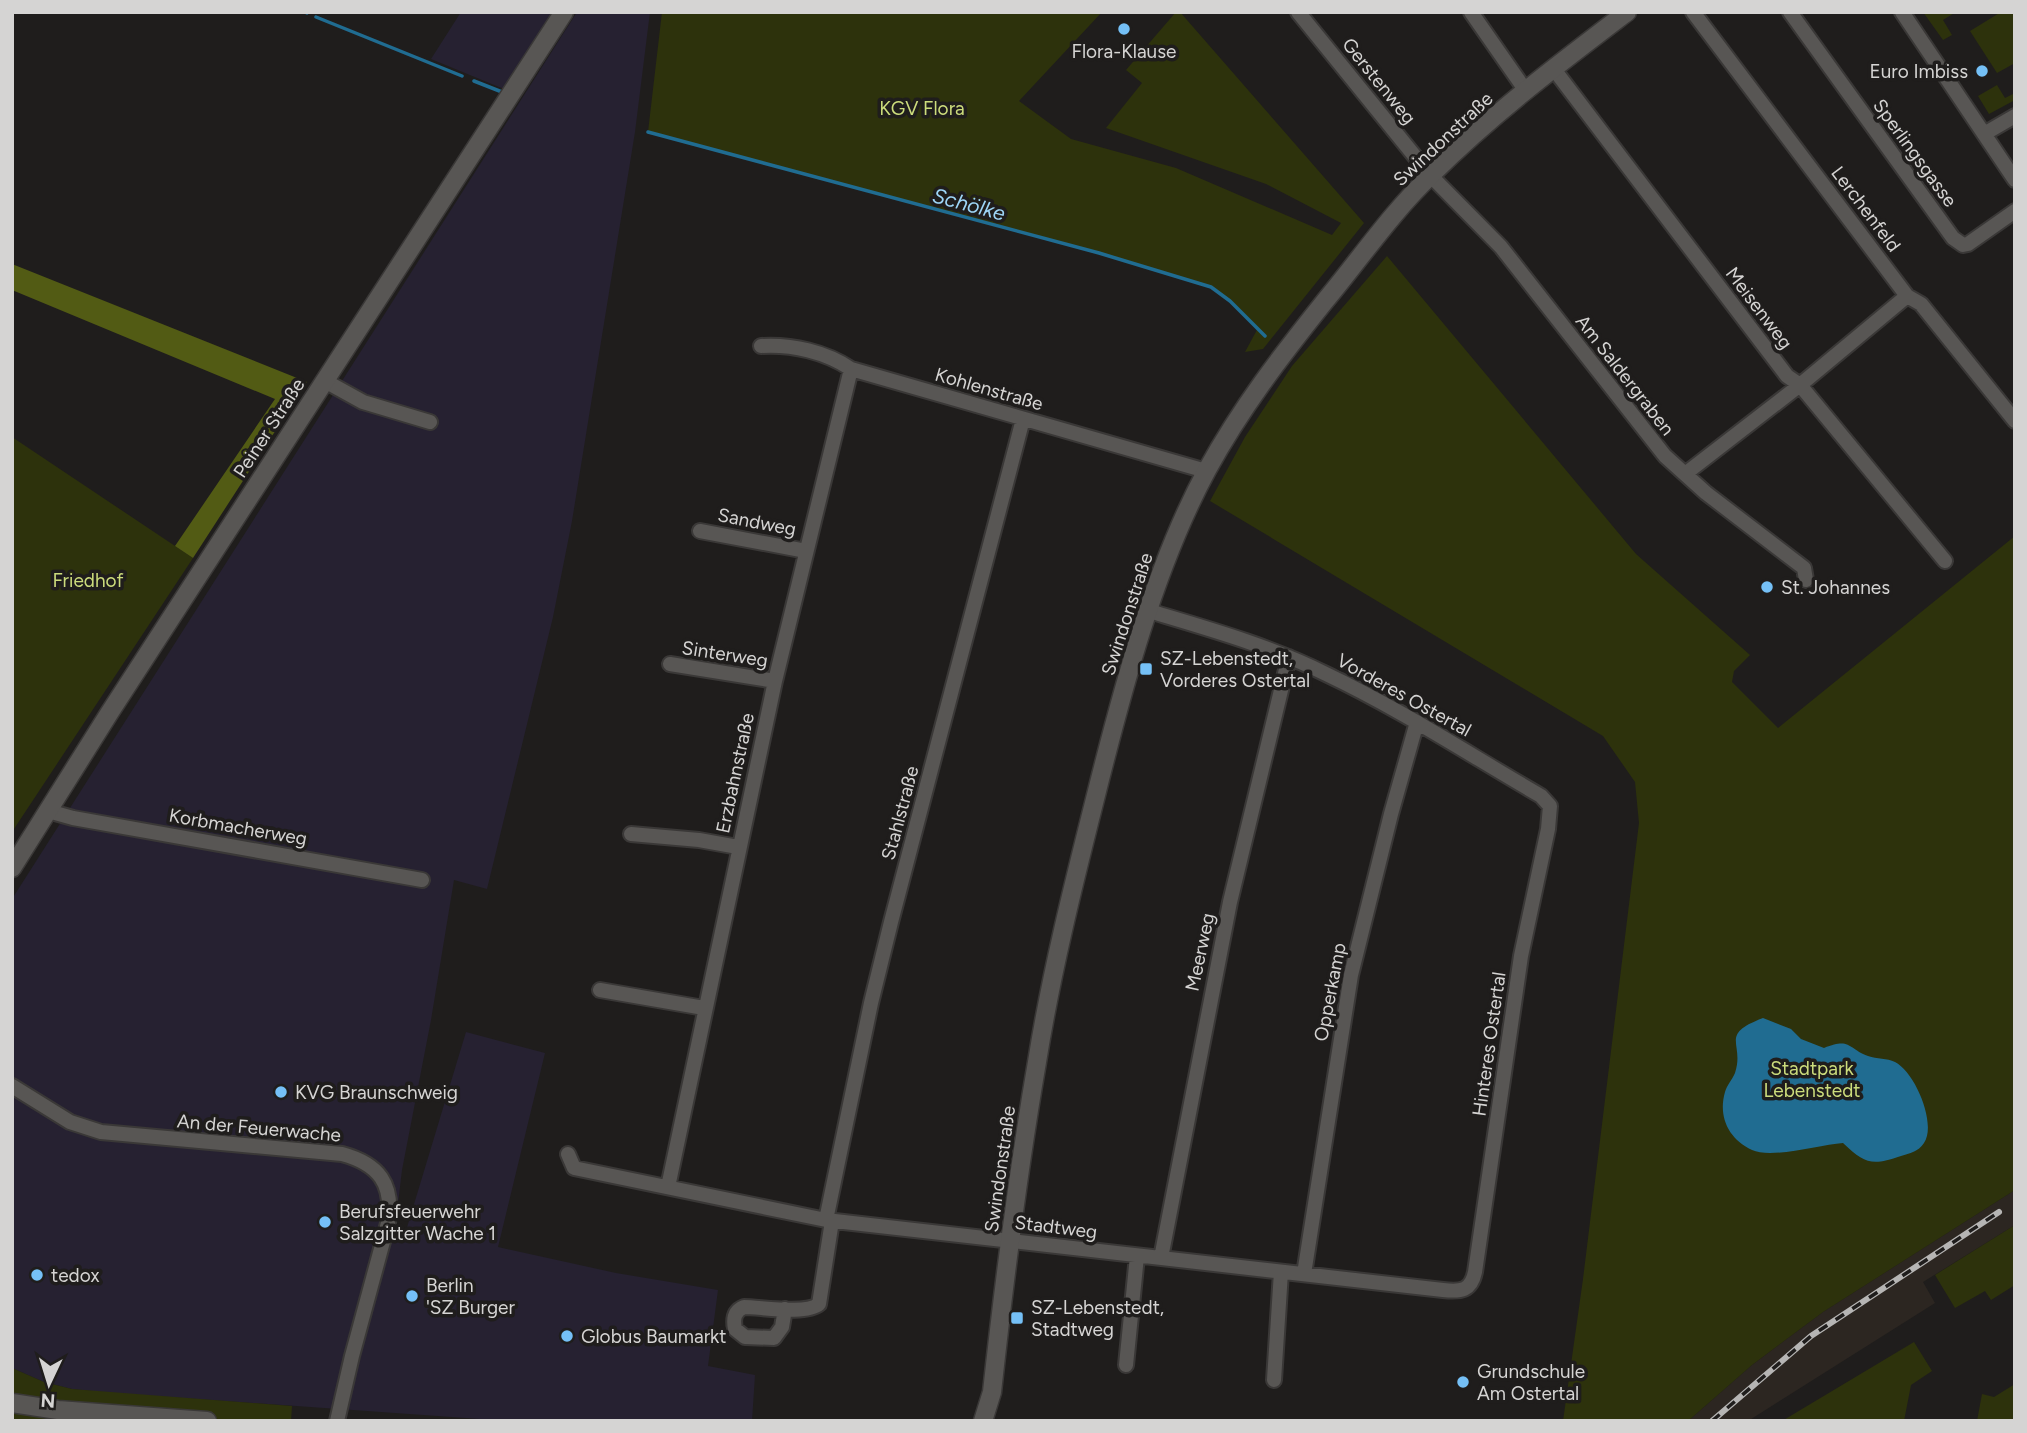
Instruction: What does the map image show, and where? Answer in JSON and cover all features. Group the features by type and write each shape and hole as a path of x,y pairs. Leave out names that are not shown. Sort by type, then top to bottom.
{"street":[{"name":"Peiner Straße","path":"12,868 110,712 564,12"},
{"name":"Gerstenweg","path":"1297,12 1430,175"},
{"path":"1471,12 1526,91"},
{"name":"Swindonstraße","path":"984,1421 992,1392 1010,1241 1037,1061 1053,978 1110,741 1149,611 1170,552 1206,471 1275,362 1430,175 1553,68 1627,12"},
{"name":"Lerchenfeld","path":"1693,12 1907,296 1921,304 2015,421"},
{"name":"Sperlingsgasse","path":"1790,12 1953,238 1968,244 2015,211"},
{"path":"1902,12 2015,180"},
{"name":"Meisenweg","path":"1553,68 1787,376 1800,385 1945,561"},
{"path":"1984,134 2015,116"},
{"name":"Am Saldergraben","path":"1430,175 1501,247 1665,456 1804,568 1806,580"},
{"path":"1685,474 1800,385 1907,296"},
{"name":"Kohlenstraße","path":"761,346 784,345 838,360 852,369 1206,471"},
{"name":"Erzbahnstraße","path":"668,1187 775,681 852,369"},
{"path":"325,381 363,402 429,422"},
{"name":"Stahlstraße","path":"785,1309 814,1308 819,1304 829,1221 878,976 1023,419"},
{"name":"Sandweg","path":"700,530 806,551"},
{"name":"Vorderes Ostertal","path":"1149,611 1289,657 1377,699 1541,796 1550,806"},
{"name":"Meerweg","path":"1161,1258 1230,902 1289,657"},
{"name":"Sinterweg","path":"670,664 775,681"},
{"name":"Opperkamp","path":"1304,1274 1351,975 1417,722"},
{"name":"Hinteres Ostertal","path":"1468,1288 1473,1282 1475,1272 1521,956 1548,829 1550,806"},
{"name":"Korbmacherweg","path":"48,811 73,818 422,880"},
{"path":"631,834 738,847"},
{"path":"600,990 704,1008"},
{"name":"An der Feuerwache","path":"12,1086 70,1122 101,1132 327,1152 355,1158 376,1170 387,1189 390,1211 337,1421"},
{"name":"Stadtweg","path":"568,1154 574,1168 829,1221 1456,1292 1468,1288"},
{"path":"1126,1365 1137,1256"},
{"path":"1274,1381 1281,1272"},
{"name":"Swindonstraße","path":"992,1392 996,1421"},
{"path":"12,1395 58,1410"},
{"path":"12,1403 58,1410 207,1421"}],"shaded area":[{"path":"461,12 552,12 504,89 431,59"},
{"path":"577,12 650,12 635,132 572,521 553,617 487,889 454,880 402,1170 395,1229 405,1234 466,1032 545,1053 498,1247 616,1273 718,1290 708,1366 755,1375 752,1421 508,1421 112,1393 72,1389 44,1382 12,1368 12,899"},
{"path":"2015,1190 2015,1225 1923,1282 1935,1303 1748,1421 1688,1421 1752,1365 1823,1312"}],"green space":[{"name":"KGV Flora","path":"662,12 1102,12 1019,101 1071,139 1176,168 1332,235 1341,223 1266,184 1106,128 1142,83 1126,70 1176,12 1180,12 1364,223 1263,349 1245,352 1258,328 1211,287 1099,253 648,132"},
{"path":"1923,12 1956,12 1943,20 1952,35 1943,40"},
{"path":"2001,12 2015,12 2015,63 1997,73 1970,31"},
{"path":"1997,85 2005,98 2015,93 2015,100 1989,114 1978,96"},
{"name":"Stadtpark Lebenstedt","path":"1387,256 1636,554 1750,655 1734,671 1732,682 1778,728 2015,536 2015,1190 1823,1312 1752,1365 1688,1421 1563,1421 1639,823 1635,782 1603,736 1210,501 1245,437 1292,366"},
{"path":"12,264 307,382 193,558 175,546 275,399 12,290"},
{"name":"Friedhof","path":"12,437 193,558 12,832"},
{"path":"2015,1225 2015,1285 1991,1300 1985,1291 1955,1308 1935,1275"},
{"path":"1914,1342 1932,1371 1911,1385 1904,1421 1782,1421"},
{"path":"12,1368 44,1382 72,1389 292,1406 291,1421 12,1421"},
{"path":"2015,1384 2015,1421 1977,1421 1982,1394 1994,1397"}],"water":[{"path":"1763,1018 1791,1029 1801,1039 1824,1048 1839,1044 1849,1045 1868,1056 1895,1062 1903,1068 1916,1087 1926,1112 1927,1134 1922,1146 1911,1153 1876,1162 1863,1159 1843,1143 1771,1153 1752,1150 1737,1140 1724,1118 1723,1101 1735,1073 1737,1035 1749,1024"}],"waterway":[{"name":"Schölke","path":"316,17 462,76"},
{"name":"Schölke","path":"474,81 502,92"},
{"name":"Schölke","path":"648,132 1099,253 1211,287 1230,301 1265,336"}],"railway":[{"path":"1712,1421 1811,1336 1999,1212"}],"place":[{"name":"Flora-Klause","path":"1124,29"},
{"name":"Euro Imbiss","path":"1982,71"},
{"name":"St. Johannes","path":"1767,587"},
{"name":"SZ-Lebenstedt, Vorderes Ostertal","path":"1146,669"},
{"name":"KVG Braunschweig","path":"281,1092"},
{"name":"Berufsfeuerwehr Salzgitter Wache 1","path":"325,1222"},
{"name":"tedox","path":"37,1275"},
{"name":"Berlin 'SZ Burger","path":"412,1296"},
{"name":"SZ-Lebenstedt, Stadtweg","path":"1017,1318"},
{"name":"Globus Baumarkt","path":"567,1336"},
{"name":"Grundschule Am Ostertal","path":"1463,1382"}]}
